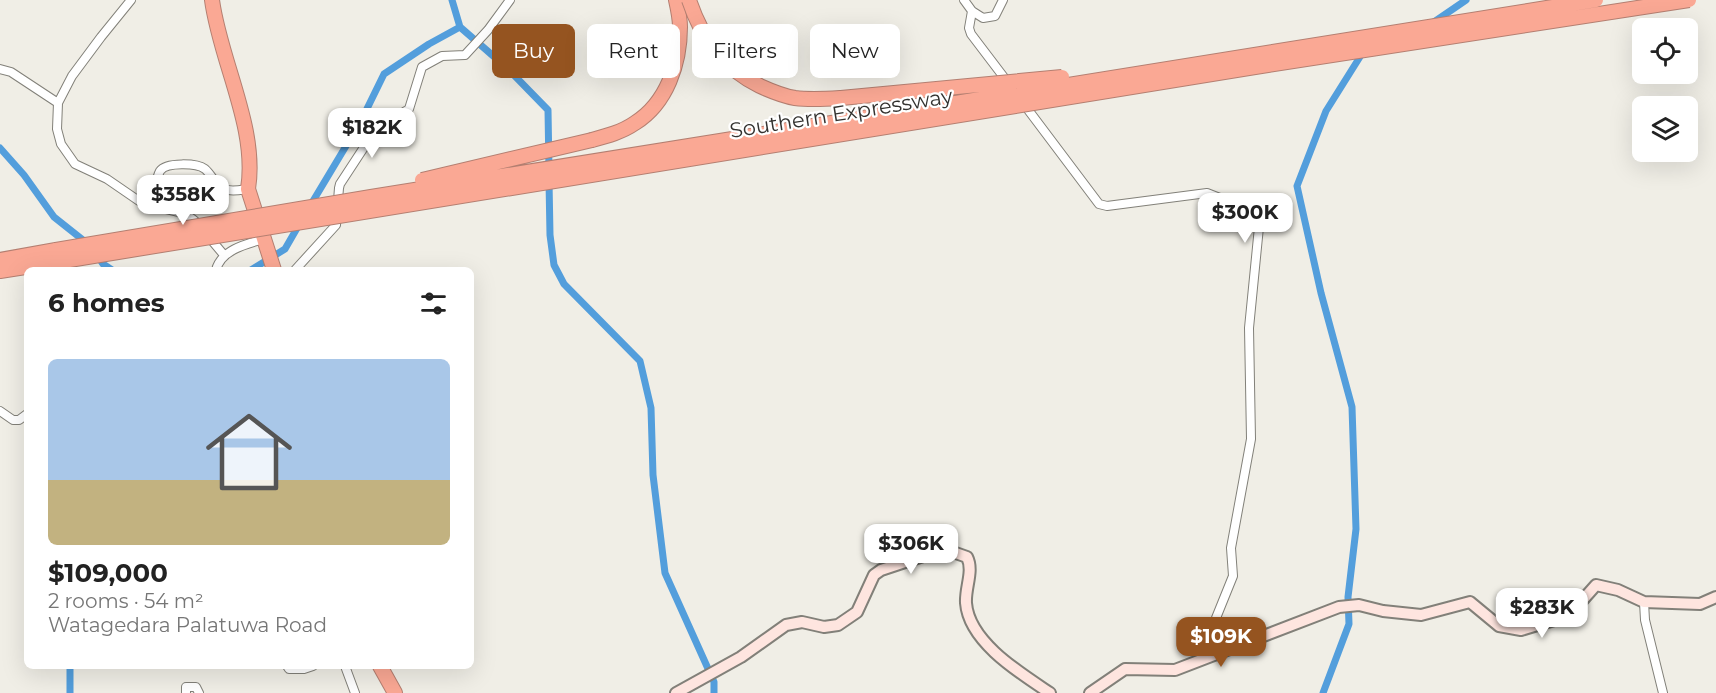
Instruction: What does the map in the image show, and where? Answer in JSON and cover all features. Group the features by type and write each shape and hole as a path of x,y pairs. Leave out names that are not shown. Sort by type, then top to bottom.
{"highway":[{"path":"212,0 215,26 247,136 248,189 273,267"},
{"path":"318,206 592,140 635,123 648,113 669,85 675,66 681,27 676,0"},
{"path":"689,0 694,14 715,51 728,66 774,93 792,98 812,100 852,97 1249,56"},
{"name":"Southern Expressway","path":"0,271 56,256 318,206 1596,0"},
{"name":"Southern Expressway","path":"0,260 56,256 1689,0"},
{"path":"382,669 395,693"}],"street":[{"path":"131,0 72,76 58,103 57,129 61,144 75,164 107,179 139,201 157,208 181,211 192,216 224,255"},
{"path":"298,267 336,225 340,184 376,129 409,109 422,67 442,56 465,55 510,0"},
{"path":"964,0 972,11 983,18 995,16 1003,0"},
{"path":"972,11 969,28 971,34 1100,204 1107,206 1208,194 1253,211 1257,217 1259,227 1249,328 1251,439 1231,548 1233,576 1216,618 1217,622 1244,644"},
{"path":"0,69 11,72 58,103"},
{"path":"144,202 153,198 160,172 164,168 176,165 205,168 223,189 248,189"},
{"path":"217,267 224,255 266,242"},
{"path":"0,411 13,420 19,420 24,416"},
{"path":"676,693 725,666 786,625 795,622 824,627 838,625 858,612 874,575 881,570 928,554 950,551 967,557 970,564 966,610 972,625 1004,662 1050,693"},
{"path":"1090,693 1125,669 1176,670 1339,607 1359,605 1383,611 1421,615 1470,602 1498,626 1521,630 1564,617 1596,585 1618,590 1644,602 1700,604 1716,597"},
{"path":"1644,602 1645,620 1663,693"},
{"path":"346,669 355,693"},
{"path":"186,692 186,687 196,687 199,693"}],"waterway":[{"path":"452,0 460,27 507,68 548,110 549,170"},
{"path":"1434,22 1466,0"},
{"path":"310,206 361,121 384,74 429,44 460,27"},
{"path":"1323,693 1349,624 1348,597 1356,529 1352,407 1321,293 1297,186 1326,111 1363,52"},
{"path":"0,148 24,175 54,217 88,244"},
{"path":"549,181 550,235 554,265 564,284 640,361 651,408 653,475 665,573 714,682 714,693"},
{"path":"256,267 285,249 300,223"},
{"path":"97,255 108,267"},
{"path":"70,669 70,693"}]}
